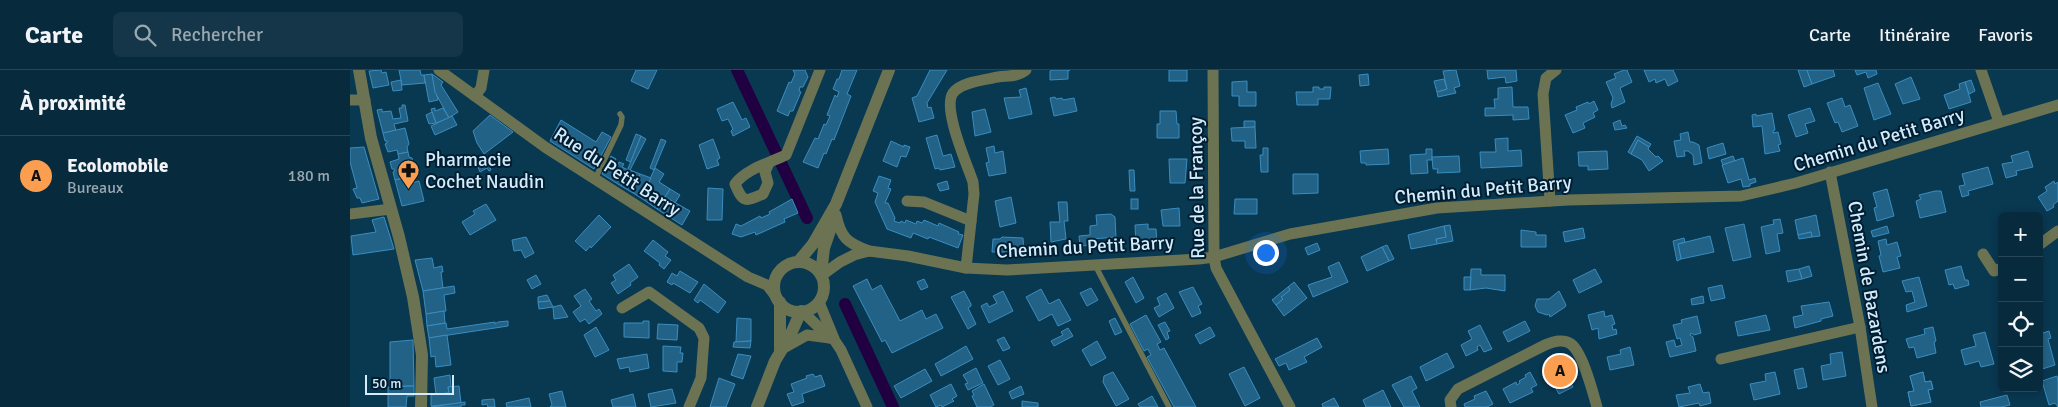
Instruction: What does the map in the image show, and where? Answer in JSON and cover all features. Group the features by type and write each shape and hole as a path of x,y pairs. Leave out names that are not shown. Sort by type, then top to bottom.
{"street":[{"path":"359,70 371,138 391,209 414,307 422,356 421,407"},
{"name":"Rue du Petit Barry","path":"439,70 545,148 748,277 767,285 778,300"},
{"path":"475,96 481,88 484,70"},
{"path":"769,163 786,155 820,70"},
{"path":"756,407 780,350 790,336 801,312 819,302 824,287 821,274 824,248 836,210 889,70"},
{"path":"966,268 974,194 973,182 950,114 950,99 960,87 994,78 1018,75 1026,70"},
{"name":"Rue de la Françoy","path":"1213,70 1214,257 1216,268 1290,407"},
{"path":"1550,201 1543,94 1546,78 1556,70"},
{"path":"1982,70 1999,122"},
{"path":"350,100 365,100"},
{"name":"Chemin du Petit Barry","path":"821,274 854,255 868,251 908,256 966,268 1006,270 1096,265 1214,257 1290,234 1437,208 1550,201 1741,196 1772,189 2058,105"},
{"name":"Chemin de Bazardens","path":"1830,172 1860,326 1872,407"},
{"path":"907,201 924,202 971,221"},
{"path":"350,214 391,209"},
{"path":"836,210 839,228 846,240 868,251"},
{"path":"798,262 836,210"},
{"path":"2043,242 2058,231"},
{"path":"1983,254 1994,271 1998,270"},
{"path":"780,350 778,300 774,288 778,274 785,266 798,262 813,266 821,274"},
{"path":"622,308 649,292 699,328 704,338 701,378 690,407"},
{"path":"778,300 789,309 801,312 841,350 867,407"},
{"path":"819,302 832,340"},
{"path":"1721,359 1860,326"},
{"path":"780,350 807,335 832,340"},
{"path":"1451,407 1450,400 1458,389 1558,340 1571,344 1578,352 1590,380 1597,407"}],"lane":[{"path":"595,179 620,125 622,117 620,114"},
{"path":"1096,265 1169,407"}],"building":[{"path":"381,70 382,73 386,72 389,85 373,88 369,71"},
{"path":"399,70 420,70 421,75 424,75 425,83 402,85"},
{"path":"636,70 657,70 648,89 631,81"},
{"path":"793,70 805,70 808,77 803,87 800,87 799,91 801,92 793,111 790,111 788,116 777,111 789,82 791,83 795,74"},
{"path":"842,70 857,70 847,94 851,96 834,140 832,139 826,154 824,153 818,168 803,162 815,138 818,139 824,124 826,125 830,116 827,115 835,95 837,97 839,92 833,89"},
{"path":"930,70 947,70 927,103 928,108 931,107 934,118 919,122 912,98 917,96"},
{"path":"1070,70 1068,71 1068,79 1050,80 1050,71"},
{"path":"1169,70 1187,70 1187,81 1169,81"},
{"path":"1456,70 1460,86 1454,88 1456,93 1438,97 1437,92 1447,89 1443,71"},
{"path":"1487,70 1516,70 1517,81 1506,83 1505,77 1488,79"},
{"path":"1627,70 1632,82 1620,88 1625,102 1612,108 1613,98 1606,82 1616,78 1614,74"},
{"path":"1644,70 1673,70 1678,81 1668,86 1665,79 1656,83 1655,79 1649,82"},
{"path":"1798,70 1807,70 1812,84 1804,87"},
{"path":"1807,70 1833,70 1835,76 1812,84"},
{"path":"1855,70 1876,70 1877,74 1868,78 1866,72 1857,75"},
{"path":"432,74 438,100 429,102 424,75"},
{"path":"432,74 443,82 441,85 458,112 449,118 435,92"},
{"path":"1368,74 1369,85 1360,86 1359,75"},
{"path":"1911,77 1920,99 1903,104 1895,84"},
{"path":"1444,79 1447,89 1437,92 1434,81"},
{"path":"401,80 402,90 393,91 391,82"},
{"path":"1971,80 1975,91 1969,94 1965,82"},
{"path":"1247,81 1247,92 1256,92 1256,106 1239,106 1239,96 1232,96 1232,82"},
{"path":"1965,82 1971,102 1949,109 1944,95 1960,89 1959,84"},
{"path":"1878,83 1891,114 1874,120 1864,88"},
{"path":"1313,87 1324,89 1324,87 1331,87 1330,99 1318,99 1318,105 1297,105 1296,92 1313,92"},
{"path":"1512,87 1513,107 1528,107 1529,119 1513,120 1513,115 1485,116 1485,108 1495,108 1494,99 1498,99 1498,88"},
{"path":"1026,88 1032,114 1009,119 1004,98 1021,97 1019,90"},
{"path":"1055,97 1056,99 1062,98 1063,100 1074,98 1077,111 1054,116 1050,98"},
{"path":"1842,98 1845,107 1850,105 1858,126 1842,132 1838,122 1835,123 1827,103"},
{"path":"1594,101 1598,110 1593,113 1595,117 1583,123 1585,128 1573,133 1565,115 1577,110 1576,107"},
{"path":"733,102 742,120 746,118 750,127 733,136 731,131 733,129 728,119 722,121 717,109"},
{"path":"402,105 405,105 408,121 394,124 396,131 383,133 377,110 382,109 382,112 391,111 393,119 401,118 399,108 402,108"},
{"path":"435,108 435,111 443,108 449,118 436,123 431,109"},
{"path":"1810,108 1815,121 1805,124 1808,133 1796,137 1788,115"},
{"path":"985,109 991,132 975,136 972,112"},
{"path":"1160,111 1176,111 1177,124 1179,124 1179,138 1157,138 1157,124 1160,124"},
{"path":"432,112 436,123 429,124 426,115"},
{"path":"1772,113 1775,130 1773,133 1778,132 1781,144 1778,145 1780,151 1765,154 1762,126 1753,127 1752,115"},
{"path":"490,115 513,132 484,154 477,143 473,131"},
{"path":"452,116 457,125 435,135 431,126"},
{"path":"561,120 596,142 602,132 611,137 594,169 550,141"},
{"path":"1620,120 1622,126 1625,125 1627,128 1615,130 1613,123"},
{"path":"1244,121 1255,121 1255,127 1244,128"},
{"path":"1255,127 1256,148 1245,148 1245,141 1232,141 1231,128"},
{"path":"405,128 409,144 407,147 408,152 398,154 397,150 388,152 385,144 387,141 385,141 383,133"},
{"path":"1688,132 1690,142 1699,145 1702,163 1694,165 1693,155 1688,151 1684,151 1685,156 1677,157 1674,141 1681,140 1680,134"},
{"path":"636,134 641,136 631,162 626,160"},
{"path":"937,135 943,156 951,154 955,167 935,169 926,138"},
{"path":"641,136 646,139 630,170 640,174 633,193 621,186"},
{"path":"1637,136 1651,144 1649,147 1638,140 1631,154 1628,152"},
{"path":"1508,138 1508,151 1521,150 1522,166 1481,168 1480,152 1496,152 1495,139"},
{"path":"661,139 666,141 654,170 650,168"},
{"path":"713,139 720,158 717,160 719,165 707,169 699,145"},
{"path":"1638,140 1649,147 1648,149 1656,157 1658,156 1663,161 1649,171 1642,160 1631,154"},
{"path":"891,141 904,147 904,145 910,147 906,157 901,156 897,167 883,161"},
{"path":"1723,143 1726,154 1709,159 1707,148"},
{"path":"994,146 995,153 1003,151 1006,173 989,176 986,163 989,162 986,148"},
{"path":"364,147 379,199 362,203 360,198 357,198 353,189 357,188 350,162 350,148"},
{"path":"1263,148 1268,148 1268,172 1261,172 1260,155 1263,155"},
{"path":"1388,149 1389,164 1366,165 1366,163 1361,163 1360,151"},
{"path":"1426,149 1432,149 1432,160 1427,160 1428,173 1411,174 1410,155 1426,154"},
{"path":"1607,151 1608,169 1588,170 1588,166 1579,166 1578,152"},
{"path":"2028,151 2033,167 2016,171 2017,175 2006,178 2002,164 2013,162 2011,156"},
{"path":"408,152 409,157 412,158 416,175 395,180 393,172 395,171 392,169 390,162 399,159 398,154"},
{"path":"487,156 492,166 490,167 491,170 489,171 487,168 480,172 476,162"},
{"path":"611,156 616,159 614,164 617,166 619,162 624,164 622,167 628,170 621,186 602,174"},
{"path":"1459,156 1460,172 1437,173 1438,169 1433,169 1432,157"},
{"path":"1733,156 1735,161 1723,165 1721,160"},
{"path":"1743,158 1749,180 1755,178 1756,182 1750,184 1750,186 1743,187 1741,179 1728,183 1722,165"},
{"path":"1169,159 1187,159 1185,183 1170,183"},
{"path":"1988,167 1993,184 1968,191 1969,195 1962,197 1959,186 1965,185 1962,174"},
{"path":"655,168 664,174 659,182 670,189 657,209 641,198"},
{"path":"1129,170 1134,170 1135,191 1130,191"},
{"path":"640,174 651,178 641,198 633,193"},
{"path":"1293,174 1318,174 1318,193 1293,194"},
{"path":"879,176 891,180 888,188 891,189 885,203 888,203 895,218 894,221 905,223 906,220 916,224 917,221 922,223 924,220 938,226 939,223 963,235 958,248 929,237 928,239 913,233 911,238 887,229 875,202 878,193 873,191"},
{"name":"Pharmacie Cochet Naudin","path":"410,177 411,183 419,181 424,201 402,206 395,180"},
{"path":"947,181 949,189 940,191 937,184"},
{"path":"2054,181 2055,184 2058,182 2058,201 2053,205 2054,207 2047,211 2038,197 2047,191 2045,187"},
{"path":"708,188 723,189 722,220 707,220"},
{"path":"670,189 680,195 675,203 665,197"},
{"path":"1887,189 1894,216 1877,221 1874,208 1877,207 1873,193"},
{"path":"1941,191 1946,212 1920,218 1916,201 1921,199 1919,195"},
{"path":"665,197 690,211 682,225 657,209"},
{"path":"1011,197 1016,223 1000,227 995,201"},
{"path":"792,199 798,213 784,219 785,222 756,235 755,232 741,237 732,234 736,224 741,226 760,216 761,218 770,214 769,212"},
{"path":"1131,199 1138,199 1138,209 1131,209"},
{"path":"1235,199 1257,199 1257,214 1234,214"},
{"path":"1058,202 1067,202 1068,221 1064,221 1066,239 1051,242 1050,222 1060,222"},
{"path":"486,204 496,220 470,235 462,222 475,214 473,211"},
{"path":"1179,208 1180,226 1163,226 1161,210"},
{"path":"1111,214 1115,217 1116,237 1092,239 1092,245 1080,246 1079,236 1090,235 1090,226 1097,225 1096,215"},
{"path":"599,215 611,227 586,251 575,241"},
{"path":"1816,215 1820,236 1812,237 1811,232 1798,235 1795,220"},
{"path":"384,217 394,249 353,255 351,236 376,232 372,220"},
{"path":"1780,219 1783,233 1777,234 1780,251 1766,254 1761,227 1774,224 1773,220"},
{"path":"1148,224 1148,229 1156,229 1157,243 1136,244 1135,225"},
{"path":"1744,224 1751,257 1733,261 1725,228"},
{"path":"1450,225 1453,241 1437,244 1436,239 1446,237 1444,226"},
{"path":"1444,226 1446,237 1436,239 1437,244 1411,249 1408,235"},
{"path":"1887,226 1889,233 1873,237 1871,231"},
{"path":"1583,228 1585,238 1565,242 1563,232"},
{"path":"1521,230 1536,232 1536,235 1546,235 1546,247 1521,247"},
{"path":"1811,232 1812,237 1799,239 1798,235"},
{"path":"1710,236 1714,252 1681,259 1678,244"},
{"path":"526,237 534,253 525,258 521,250 514,251 512,240"},
{"path":"1002,237 1023,238 1024,252 992,252 993,239 1000,239"},
{"path":"1684,238 1685,242 1678,244 1681,259 1677,261 1673,241"},
{"path":"1886,239 1887,245 1897,242 1901,256 1897,257 1900,268 1883,272 1878,241"},
{"path":"653,240 668,252 665,256 671,260 664,269 659,265 660,263 644,251"},
{"path":"1317,243 1320,250 1308,255 1305,248"},
{"path":"1387,245 1394,259 1389,261 1382,247"},
{"path":"1382,247 1389,261 1367,271 1361,257"},
{"path":"432,258 434,268 442,266 443,288 423,291 415,260"},
{"path":"1339,262 1348,282 1313,297 1308,285 1332,277 1328,267"},
{"path":"629,264 638,277 630,283 631,285 618,294 611,283 616,280 613,275"},
{"path":"1809,266 1812,276 1802,279 1799,269"},
{"path":"1961,266 1965,280 1968,280 1969,285 1955,289 1953,284 1949,285 1945,270"},
{"path":"1471,269 1481,269 1481,275 1505,275 1505,291 1486,288 1470,290"},
{"path":"1595,269 1602,282 1579,293 1573,280"},
{"path":"1799,269 1802,279 1788,282 1786,271"},
{"path":"680,271 698,282 690,293 673,283 672,285 667,282 672,273 677,276"},
{"path":"536,275 541,284 532,289 527,280"},
{"path":"1133,277 1144,298 1136,303 1125,282"},
{"path":"1464,277 1471,277 1470,290 1464,290"},
{"path":"1919,277 1927,306 1907,312 1906,305 1915,302 1912,291 1906,292 1902,281"},
{"path":"867,279 872,290 881,285 900,321 922,310 926,319 936,314 943,328 892,353 885,340 882,342 853,286"},
{"path":"924,279 928,287 921,290 917,282"},
{"path":"1294,282 1307,298 1284,316 1276,305 1283,299 1281,297 1290,290 1288,287"},
{"path":"704,284 726,302 718,313 700,300 698,303 694,300"},
{"path":"1722,285 1725,298 1711,301 1708,288"},
{"path":"454,286 455,293 444,295 446,311 426,314 423,291"},
{"path":"1193,287 1202,304 1198,306 1201,313 1192,317 1179,292"},
{"path":"1288,287 1290,290 1281,297 1283,299 1276,305 1272,300"},
{"path":"1091,288 1098,300 1087,306 1080,293"},
{"path":"585,289 592,299 589,301 596,311 599,309 602,314 589,324 585,319 580,322 573,312 581,306 574,296"},
{"path":"1041,289 1049,304 1059,299 1071,320 1058,326 1052,314 1039,321 1026,297"},
{"path":"964,291 971,304 968,308 976,324 968,329 951,297"},
{"path":"1003,291 1013,311 989,323 981,306 987,303 989,307 997,303 993,296"},
{"path":"1559,291 1566,305 1565,307 1550,317 1549,314 1538,312 1535,306 1537,299 1549,299"},
{"path":"1166,293 1174,308 1159,317 1154,308 1160,305 1157,298"},
{"path":"547,295 550,301 538,302 538,297"},
{"path":"1703,296 1704,303 1692,305 1691,299"},
{"path":"550,301 553,307 539,309 538,302"},
{"path":"1829,302 1833,316 1795,328 1793,317 1803,315 1801,306"},
{"path":"561,305 568,317 554,319 553,307"},
{"path":"444,311 445,323 427,326 426,314"},
{"path":"1604,311 1605,317 1612,315 1615,324 1612,325 1613,330 1616,329 1617,334 1599,339 1598,328 1592,330 1588,315"},
{"path":"1146,315 1161,342 1157,344 1160,350 1164,348 1196,407 1174,407 1147,357 1151,355 1148,349 1144,351 1130,324"},
{"path":"1766,315 1770,330 1738,336 1735,322"},
{"path":"1697,316 1701,333 1694,335 1691,333 1690,335 1693,337 1696,351 1670,357 1666,342 1674,340 1676,347 1682,345 1680,338 1677,339 1673,325 1682,323 1681,320"},
{"path":"737,318 751,319 751,341 736,342"},
{"path":"1115,318 1122,332 1115,335 1109,321"},
{"path":"508,321 508,326 429,338 427,326 446,323 447,329"},
{"path":"643,321 649,321 649,338 624,337 624,323 643,323"},
{"path":"1525,321 1530,331 1508,342 1503,332"},
{"path":"1165,322 1170,331 1167,332 1169,338 1166,340 1158,325"},
{"path":"658,324 678,325 677,340 657,339"},
{"path":"1480,325 1492,349 1484,352 1480,345 1477,347 1478,350 1466,356 1461,345 1472,339 1468,331"},
{"path":"596,327 609,350 595,357 584,335"},
{"path":"1210,327 1215,336 1200,344 1195,335"},
{"path":"1933,327 1936,353 1917,358 1914,347 1909,348 1906,339 1925,334 1924,329"},
{"path":"1068,328 1073,336 1054,346 1051,341 1063,335 1061,332"},
{"path":"2049,331 2051,338 2048,339 2055,365 2043,369 2043,347 2043,333"},
{"path":"1985,332 1994,364 1981,367 1979,361 1965,365 1961,350 1976,346 1973,335"},
{"path":"447,335 451,365 436,367 435,356 431,357 429,338"},
{"path":"1004,337 1010,348 1003,351 997,340"},
{"path":"1317,338 1322,347 1304,357 1307,362 1289,370 1286,363 1279,366 1275,359"},
{"path":"413,340 414,386 390,386 390,342"},
{"path":"751,341 750,348 733,347 734,342"},
{"path":"1097,341 1106,358 1091,366 1082,350"},
{"path":"663,346 681,347 680,353 683,353 682,362 677,362 677,372 663,371"},
{"path":"966,346 973,359 941,376 935,364"},
{"path":"1630,347 1634,365 1610,370 1607,357 1621,354 1620,350"},
{"path":"1842,352 1846,376 1823,380 1821,366 1831,364 1830,354"},
{"path":"1447,353 1454,367 1426,381 1420,367"},
{"path":"647,354 649,368 630,372 629,367 620,369 617,359"},
{"path":"738,354 751,356 743,379 731,375"},
{"path":"1562,359 1566,367 1564,368 1566,371 1568,370 1574,382 1571,383 1573,387 1559,394 1556,389 1560,387 1549,365"},
{"path":"1000,360 1010,379 998,385 988,366"},
{"path":"1244,367 1260,398 1245,406 1229,374"},
{"path":"976,368 983,383 968,390 965,384 968,383 963,375"},
{"path":"1803,368 1807,387 1798,389 1794,370"},
{"path":"925,369 932,381 901,398 894,386"},
{"path":"1113,372 1129,399 1116,406 1103,382 1104,376"},
{"path":"1530,372 1537,385 1531,388 1533,392 1510,403 1503,389 1516,382 1517,385"},
{"path":"1775,372 1780,394 1754,400 1750,384 1766,381 1765,374"},
{"path":"1923,372 1925,382 1931,381 1933,389 1928,390 1931,402 1911,406 1908,392 1914,391 1910,376"},
{"path":"1923,372 1925,382 1931,381 1933,389 1928,390 1931,402 1911,406 1908,392 1914,391 1910,376"},
{"path":"813,374 815,377 821,375 825,386 802,394 804,402 792,406 787,394 794,392 791,384"},
{"path":"450,375 451,387 448,387 449,393 436,394 434,378"},
{"path":"1411,376 1417,388 1412,391 1420,407 1404,407 1392,385"},
{"path":"2057,376 2058,407 2055,403 2049,405 2043,381"},
{"path":"719,378 735,384 726,407 710,407"},
{"path":"951,384 957,396 952,399 954,401 942,407 941,405 936,407 930,395"},
{"path":"984,384 994,405 990,407 977,407 972,391"},
{"path":"1700,384 1703,393 1709,392 1711,403 1700,406 1699,403 1679,407 1676,395 1690,393 1688,387"},
{"path":"414,386 414,396 407,396 406,407 388,407 388,387"},
{"path":"459,386 461,403 431,406 431,395 449,393 448,387"},
{"path":"1021,386 1024,394 1012,399 1009,392"},
{"path":"672,389 676,403 651,407 648,394"},
{"path":"1383,390 1391,407 1366,407 1363,400"},
{"path":"562,391 566,407 550,407 552,405 549,394"},
{"path":"1486,391 1493,404 1487,407 1465,407 1464,404 1475,399 1474,396"},
{"path":"633,394 636,407 613,407 611,400"},
{"path":"2007,395 2010,405 1981,407 1980,402"},
{"path":"1152,396 1158,407 1140,407 1138,404"},
{"path":"529,398 531,407 507,407 506,403"},
{"path":"1334,398 1339,407 1323,407 1322,404"},
{"path":"494,399 495,407 488,407 487,404 482,405 482,400"},
{"path":"1022,401 1038,403 1038,407 1022,407"},
{"path":"465,402 465,405 461,405 461,407 431,407"}],"waterway":[{"path":"737,70 807,218"},
{"path":"845,304 893,407"}],"place":[{"name":"Pharmacie Cochet Naudin","path":"409,190"},
{"name":"Ecolomobile","path":"1560,371"}]}
